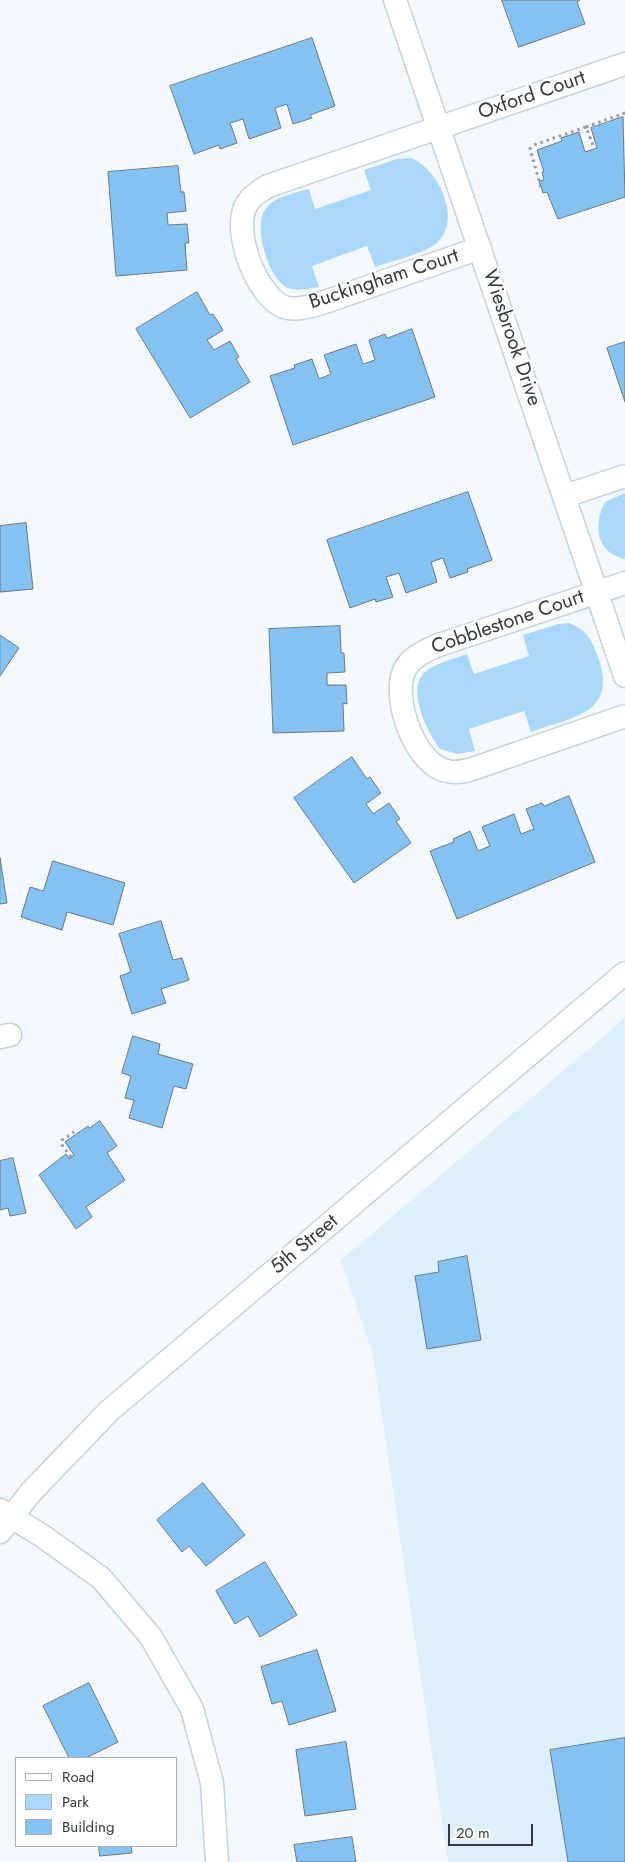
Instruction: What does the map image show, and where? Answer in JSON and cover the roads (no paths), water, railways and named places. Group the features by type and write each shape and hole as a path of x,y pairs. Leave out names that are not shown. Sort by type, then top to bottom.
{"street":[{"name":"Wiesbrook Drive","path":"395,0 566,496 625,676"},
{"name":"Oxford Court","path":"438,128 625,64"},
{"name":"Buckingham Court","path":"438,128 268,186 254,195 244,208 242,224 251,264 260,285 271,300 286,307 304,308 480,248"},
{"path":"566,496 625,476"},
{"name":"Cobblestone Court","path":"625,583 436,646 417,655 404,670 399,689 402,709 410,730 431,764 447,771 464,771 481,766 625,716"},
{"name":"5th Street","path":"4,1519 109,1411 625,973"},
{"path":"4,1519 100,1578 151,1637 192,1709 212,1783 217,1862"}]}
